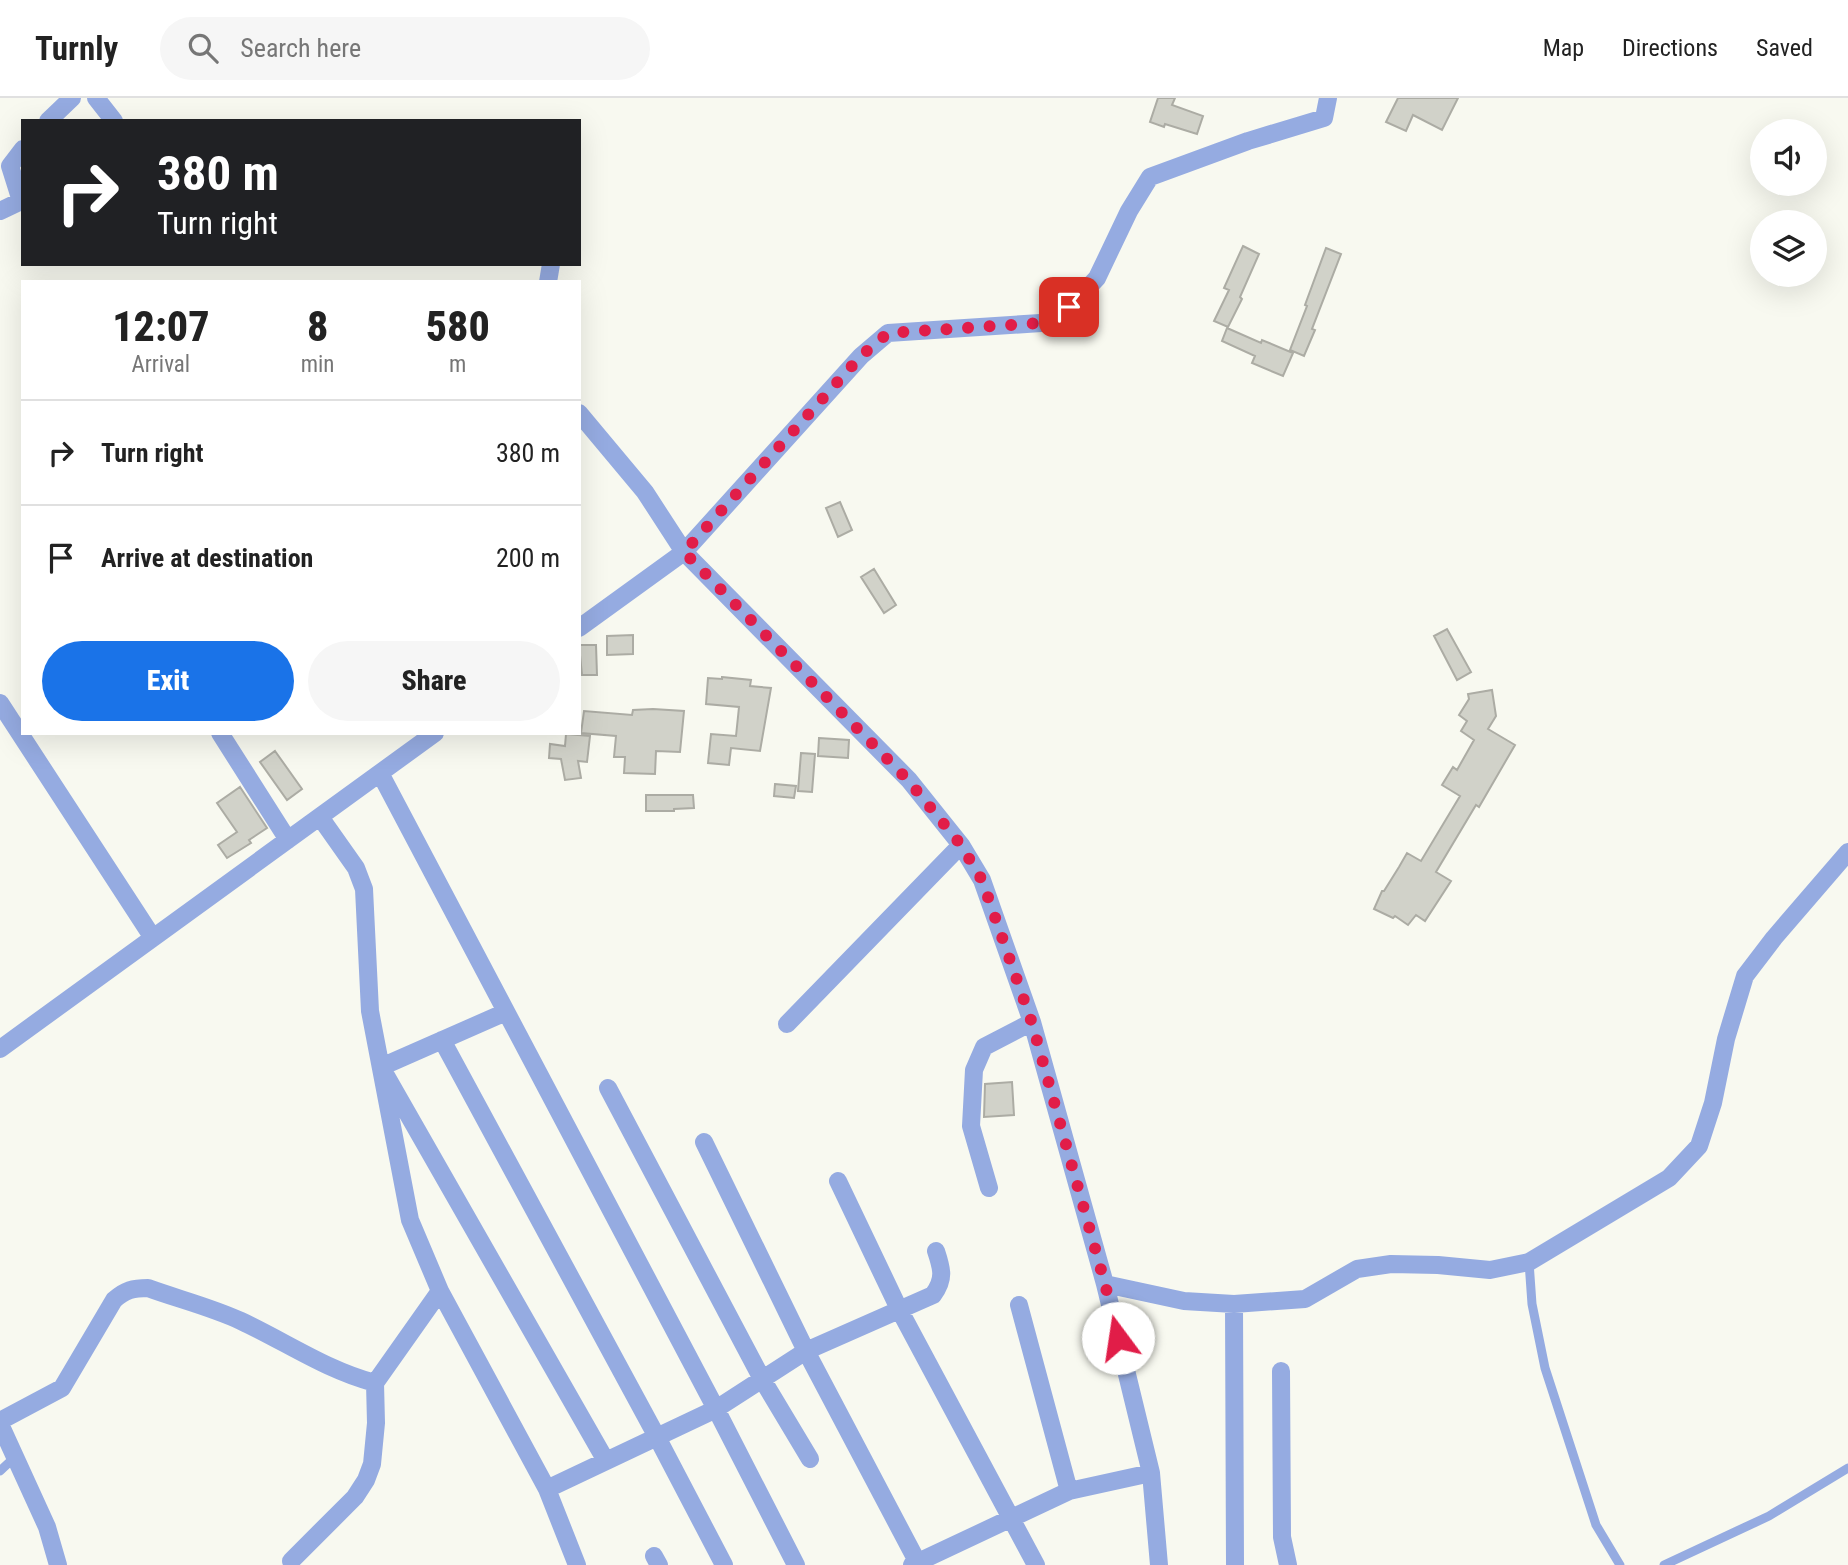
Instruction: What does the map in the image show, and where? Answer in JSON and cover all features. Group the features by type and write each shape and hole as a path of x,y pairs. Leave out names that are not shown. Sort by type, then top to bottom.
{"street":[{"path":"50,119 72,98"},
{"path":"96,98 112,119"},
{"path":"581,627 684,552 861,356 888,333 1056,322 1097,278 1129,211 1150,177 1248,141 1324,118 1328,98"},
{"path":"0,211 21,201 10,166 21,152"},
{"path":"581,415 645,492 684,552 908,780 961,845 982,880 1032,1023 1105,1284 1151,1474 1159,1565"},
{"path":"0,703 153,938"},
{"path":"221,735 288,840"},
{"path":"0,1049 432,735"},
{"path":"380,773 796,1565"},
{"path":"320,817 356,868 364,889 370,1011 410,1220 440,1291 547,1489 577,1565"},
{"path":"786,1024 961,845"},
{"path":"1105,1284 1184,1301 1234,1304 1305,1299 1357,1269 1391,1264 1490,1270 1529,1262 1669,1178 1699,1146 1713,1103 1726,1040 1745,976 1848,852"},
{"path":"381,1068 506,1012"},
{"path":"989,1188 971,1126 974,1070 984,1047 1032,1023"},
{"path":"442,1040 724,1565"},
{"path":"381,1068 606,1461"},
{"path":"608,1088 762,1379 810,1459"},
{"path":"704,1142 806,1350 916,1564 1069,1491 1151,1474"},
{"path":"838,1181 900,1309 1036,1565"},
{"path":"547,1489 716,1409 806,1350 933,1294 943,1273 936,1251"},
{"path":"58,1565 47,1527 0,1423 62,1388 114,1300 123,1292 148,1288 239,1320 327,1366 375,1382"},
{"path":"290,1561 355,1497 366,1480 372,1464 376,1423 375,1382 440,1291"},
{"path":"1234,1304 1235,1565"},
{"path":"1019,1305 1069,1491"},
{"path":"1281,1371 1282,1537 1288,1565"}],"lane":[{"path":"1529,1262 1532,1304 1545,1368 1596,1525 1620,1565"},
{"path":"0,1471 15,1457"},
{"path":"1664,1565 1769,1516 1848,1468"}],"building":[{"path":"1158,98 1175,98 1172,105 1203,116 1197,134 1150,122"},
{"path":"1398,98 1458,98 1442,130 1413,115 1406,131 1386,122"},
{"path":"1243,246 1259,254 1228,327 1214,321 1229,290 1224,288"},
{"path":"1326,248 1341,254 1304,356 1290,350"},
{"path":"1227,328 1293,353 1283,376 1252,363 1255,356 1222,341"},
{"path":"840,502 852,530 838,537 826,508"},
{"path":"874,569 896,605 884,613 861,577"},
{"path":"1447,629 1471,672 1457,680 1434,636"},
{"path":"633,635 633,654 607,655 607,636"},
{"path":"581,645 596,645 597,675 582,675"},
{"path":"708,678 751,680 750,686 771,688 760,751 731,748 729,765 708,763 711,734 736,736 739,707 706,704"},
{"path":"1492,690 1496,716 1488,729 1515,745 1479,807 1476,805 1436,872 1451,881 1425,921 1416,915 1408,925 1395,916 1393,918 1374,909 1382,891 1407,853 1421,861 1460,796 1442,785 1453,767 1457,770 1474,740 1461,731 1467,721 1459,715 1469,699 1468,694"},
{"path":"633,710 684,711 680,752 656,751 655,774 624,773 625,757 614,757 616,736 581,733 584,711 632,715"},
{"path":"566,735 590,736 587,762 578,761 581,778 565,780 561,759 549,758 550,744 565,746"},
{"path":"819,738 849,740 848,758 818,756"},
{"path":"275,751 302,789 287,800 260,762"},
{"path":"801,753 815,754 812,792 798,791"},
{"path":"775,784 796,786 794,798 774,796"},
{"path":"240,787 267,828 249,840 251,843 227,858 218,845 237,832 217,803"},
{"path":"646,795 693,795 694,808 646,811"},
{"path":"1012,1082 1014,1115 984,1117 985,1084"}],"route":[{"path":"1069,307 1056,322 888,333 861,356 684,552 908,780 961,845 982,880 1032,1023 1118,1338"}]}
